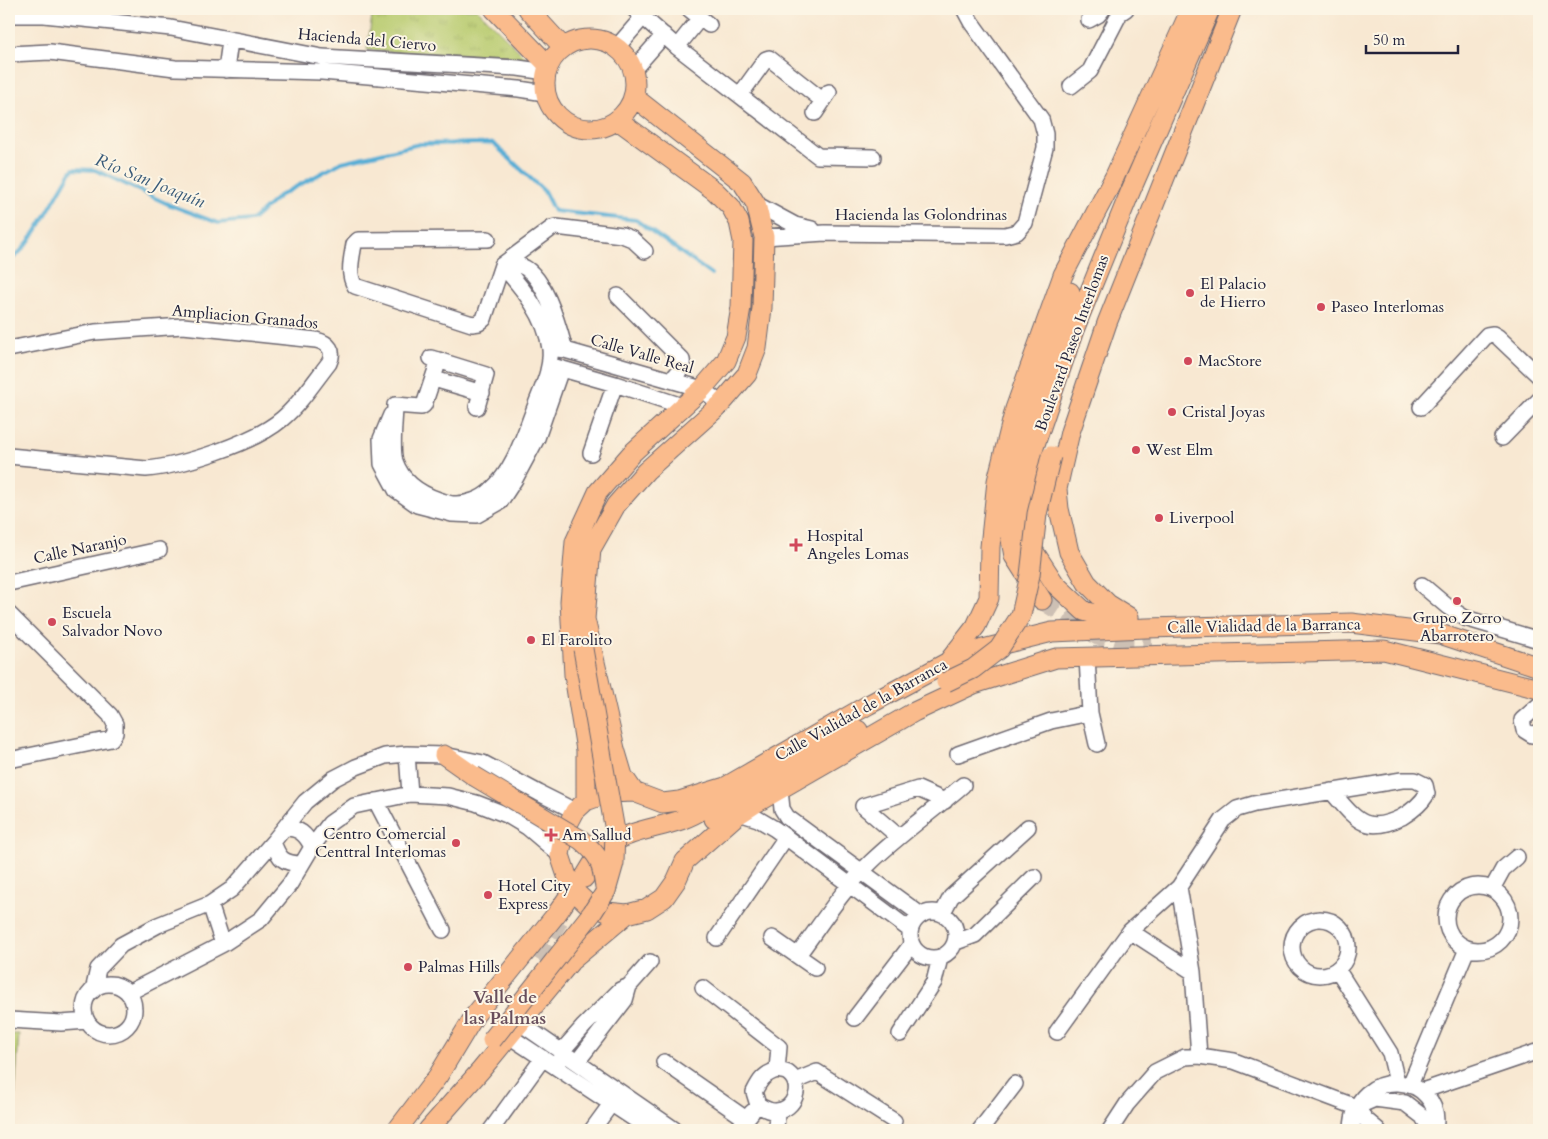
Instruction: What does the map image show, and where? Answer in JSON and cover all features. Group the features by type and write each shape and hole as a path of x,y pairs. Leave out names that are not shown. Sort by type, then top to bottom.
{"main road":[{"path":"494,9 547,68"},
{"path":"528,9 563,47"},
{"name":"Boulevard Paseo Interlomas","path":"948,662 976,626 988,598 990,547 997,481 1015,409 1063,275 1114,178 1191,9"},
{"name":"Boulevard Paseo Interlomas","path":"1149,636 1084,611 1055,584 1031,547 1022,508 1031,456 1070,339 1131,190 1210,9"},
{"path":"1232,9 1107,323 1070,432 1057,489 1059,509 1069,552 1087,582 1108,604 1149,636 1316,643 1368,650"},
{"path":"590,38 605,40 617,47 627,57 636,83 634,97 619,121 601,128 587,130 573,126 561,119 552,109 545,93 547,68 554,55 563,47 576,40 590,38"},
{"path":"428,1130 481,1070 576,936 606,891 614,863 615,831 583,649 591,549 616,505 646,470 721,404 747,374 757,348 762,308 764,236 756,204 742,182 634,97"},
{"path":"579,884 560,854 564,832 580,806 586,750 574,675 570,602 575,542 598,492 630,454 702,389 726,361 736,337 741,307 743,241 739,222 732,207 715,191 619,121"},
{"path":"685,861 702,832 734,801 760,783 973,669 999,649 1021,615 1030,575 1037,514 1051,456 1090,333 1117,262 1157,179 1171,159"},
{"path":"1117,262 1131,190"},
{"path":"1042,600 1014,556 1006,514 1013,470 1090,226"},
{"path":"585,619 615,749 624,776 634,792"},
{"name":"Calle Vialidad de la Barranca","path":"580,806 608,793 634,792 664,803 679,802 725,787 868,705 948,662 983,649 1052,632 1149,636 1351,623 1440,634 1539,667"},
{"path":"1028,637 1036,638 1043,644 1045,652 1042,660 1035,665"},
{"name":"Calle Vialidad de la Barranca","path":"579,884 588,904 607,912 627,914 647,909 664,898 676,881 685,861 739,814 914,712 974,684 1056,658 1384,650 1539,689"},
{"path":"586,750 603,757 615,749"},
{"path":"444,755 474,776 586,844 596,853 602,867 606,891"},
{"path":"422,1130 402,1124 438,1076 475,1015 558,912 600,852 621,838 684,818 703,809 725,787"},
{"path":"558,912 576,914 584,918 590,925 596,940"},
{"name":"Calle Vialidad de la Barranca","path":"507,1033 571,961 627,914"},
{"path":"475,1015 499,1002 536,958"}],"street":[{"name":"Hacienda las Golondrinas","path":"764,236 826,233 1004,235 1017,232 1025,223 1045,148 1045,134 1041,120 971,22 964,9"},
{"path":"1089,20 1098,15 1102,9"},
{"path":"1072,86 1090,71 1120,13 1126,9"},
{"path":"617,47 639,13 677,47 818,156 873,157"},
{"name":"Hacienda del Ciervo","path":"9,15 44,14 171,28 322,57 547,68"},
{"path":"677,47 699,17"},
{"path":"633,70 664,35"},
{"path":"226,70 230,40"},
{"path":"9,54 50,52 175,68 322,72 519,89 545,93"},
{"path":"740,95 766,59 769,58 822,102"},
{"name":"Hacienda las Golondrinas","path":"756,204 795,225 826,233"},
{"path":"488,239 358,240 354,244 350,275 355,286 472,324 479,323 484,319 502,265 548,229 556,227 622,235 646,251"},
{"path":"434,379 479,400 487,377 484,373 435,359 434,379 424,405 421,407 395,405 395,461 404,478 422,494 453,504 473,502 491,490 506,472 556,367 542,323 528,294 502,265"},
{"path":"502,265 519,265 530,273 541,286 556,316 565,350"},
{"path":"618,296 682,360 682,368 671,380"},
{"name":"Ampliacion Granados","path":"9,349 96,332 183,326 316,340 324,342 329,346 332,358 282,419 254,437 184,462 164,468 146,469 9,456"},
{"path":"1421,406 1487,335 1493,334 1498,337 1539,376"},
{"name":"Calle Valle Real","path":"550,348 565,350 702,389 721,404"},
{"path":"556,367 682,406"},
{"path":"591,453 615,384"},
{"path":"1502,438 1539,400"},
{"name":"Calle Naranjo","path":"9,582 159,550"},
{"path":"1422,585 1456,613 1466,618 1539,640"},
{"path":"9,614 110,715 115,724 115,733 111,739 9,760"},
{"path":"1087,657 1090,713 1097,744"},
{"path":"1539,705 1522,720 1524,730 1532,735 1539,732"},
{"path":"958,754 1051,721 1090,713"},
{"path":"93,991 98,969 121,945 158,925 210,904 232,889 305,802 333,780 356,766 385,756 407,754 444,755 483,763 539,793 580,806"},
{"path":"407,754 410,794"},
{"path":"1057,1032 1130,930 1179,887 1223,820 1237,809 1254,804 1330,791 1402,780 1415,780 1425,785 1427,794 1423,802 1409,813 1386,824 1373,826 1356,818 1330,791"},
{"path":"798,956 861,872 899,837 963,785"},
{"path":"899,837 863,806 918,789 945,801"},
{"path":"780,790 782,809 787,817 921,915"},
{"path":"527,828 535,822 540,813 539,793"},
{"path":"128,993 223,944 261,919 290,884 312,847 330,823 354,806 410,794 448,796 476,803 507,815 560,854"},
{"path":"376,801 443,930"},
{"path":"739,814 758,819 786,837 850,885 911,937 916,952 923,957 931,959 940,958 950,952 956,942 954,925 949,918 942,914 931,912 921,915 916,919 911,937 856,1018"},
{"path":"942,914 951,897 1028,827"},
{"path":"285,828 296,828 308,837 312,847"},
{"path":"717,938 786,837"},
{"path":"273,842 278,856 290,863 301,864"},
{"path":"1492,889 1503,869 1517,857"},
{"path":"956,942 975,935 1034,877"},
{"path":"1479,886 1492,889 1501,896 1508,907 1510,919 1507,931 1500,941 1491,948 1467,949 1456,942 1448,931 1445,918 1448,906 1455,895 1466,888 1479,886"},
{"path":"1179,887 1193,972 1199,1056"},
{"path":"210,904 223,944"},
{"path":"1130,930 1193,972"},
{"path":"772,938 815,968"},
{"path":"1409,1086 1467,949"},
{"path":"900,1034 934,982 940,958"},
{"path":"559,1069 561,1052 620,990 629,986 650,962"},
{"path":"1337,969 1409,1086 1429,1099 1435,1109 1437,1120 1435,1130"},
{"path":"107,984 115,985 128,993 132,1000 133,1017 123,1030 116,1034 107,1034 92,1028 87,1021 85,1005 93,991 99,986 107,984"},
{"path":"576,1062 625,1000 629,986"},
{"path":"703,988 779,1046 777,1070"},
{"path":"9,1020 61,1023 87,1021"},
{"path":"507,1033 561,1052 674,1130"},
{"path":"507,1033 650,1130"},
{"path":"1352,1130 1352,1116 1356,1107 1368,1092 1382,1085 1409,1086 1539,1051"},
{"path":"1110,1130 1127,1104 1155,1072 1185,1057 1199,1056 1234,1061 1356,1107 1366,1120 1378,1130"},
{"path":"491,1130 543,1058"},
{"path":"664,1062 744,1127 768,1109 786,1108 794,1100 797,1091 795,1081 787,1073 777,1070 766,1073 760,1079 754,1092 768,1109 776,1130"},
{"path":"795,1081 817,1072 894,1121"},
{"path":"980,1130 1015,1084"},
{"path":"1356,1107 1375,1099 1405,1103 1422,1116 1431,1130"},
{"path":"592,1130 611,1104"}],"green space":[{"path":"373,9 477,9 530,62 367,50"},
{"path":"9,1034 19,1034 15,1096 9,1096"}],"waterway":[{"name":"Río San Joaquín","path":"9,261 27,244 73,169 95,170 170,205 218,223 252,220 279,196 342,162 420,144 493,143 544,191 554,211 636,220 711,274"}],"tunnel":[{"path":"1042,600 1098,636 1121,643 1152,644"},
{"path":"536,959 559,920"}],"place":[{"name":"El Palacio de Hierro","path":"1190,293"},
{"name":"Paseo Interlomas","path":"1321,307"},
{"name":"MacStore","path":"1188,361"},
{"name":"Cristal Joyas","path":"1172,412"},
{"name":"West Elm","path":"1136,450"},
{"name":"Liverpool","path":"1159,518"},
{"name":"Hospital Angeles Lomas","path":"796,545"},
{"name":"Grupo Zorro Abarrotero","path":"1457,601"},
{"name":"Escuela Salvador Novo","path":"52,622"},
{"name":"El Farolito","path":"531,640"},
{"name":"Am Sallud","path":"551,835"},
{"name":"Centro Comercial Centtral Interlomas","path":"456,843"},
{"name":"Hotel City Express","path":"488,895"},
{"name":"Palmas Hills","path":"408,967"}],"district":[{"name":"Valle de las Palmas","path":"505,1007"}]}
